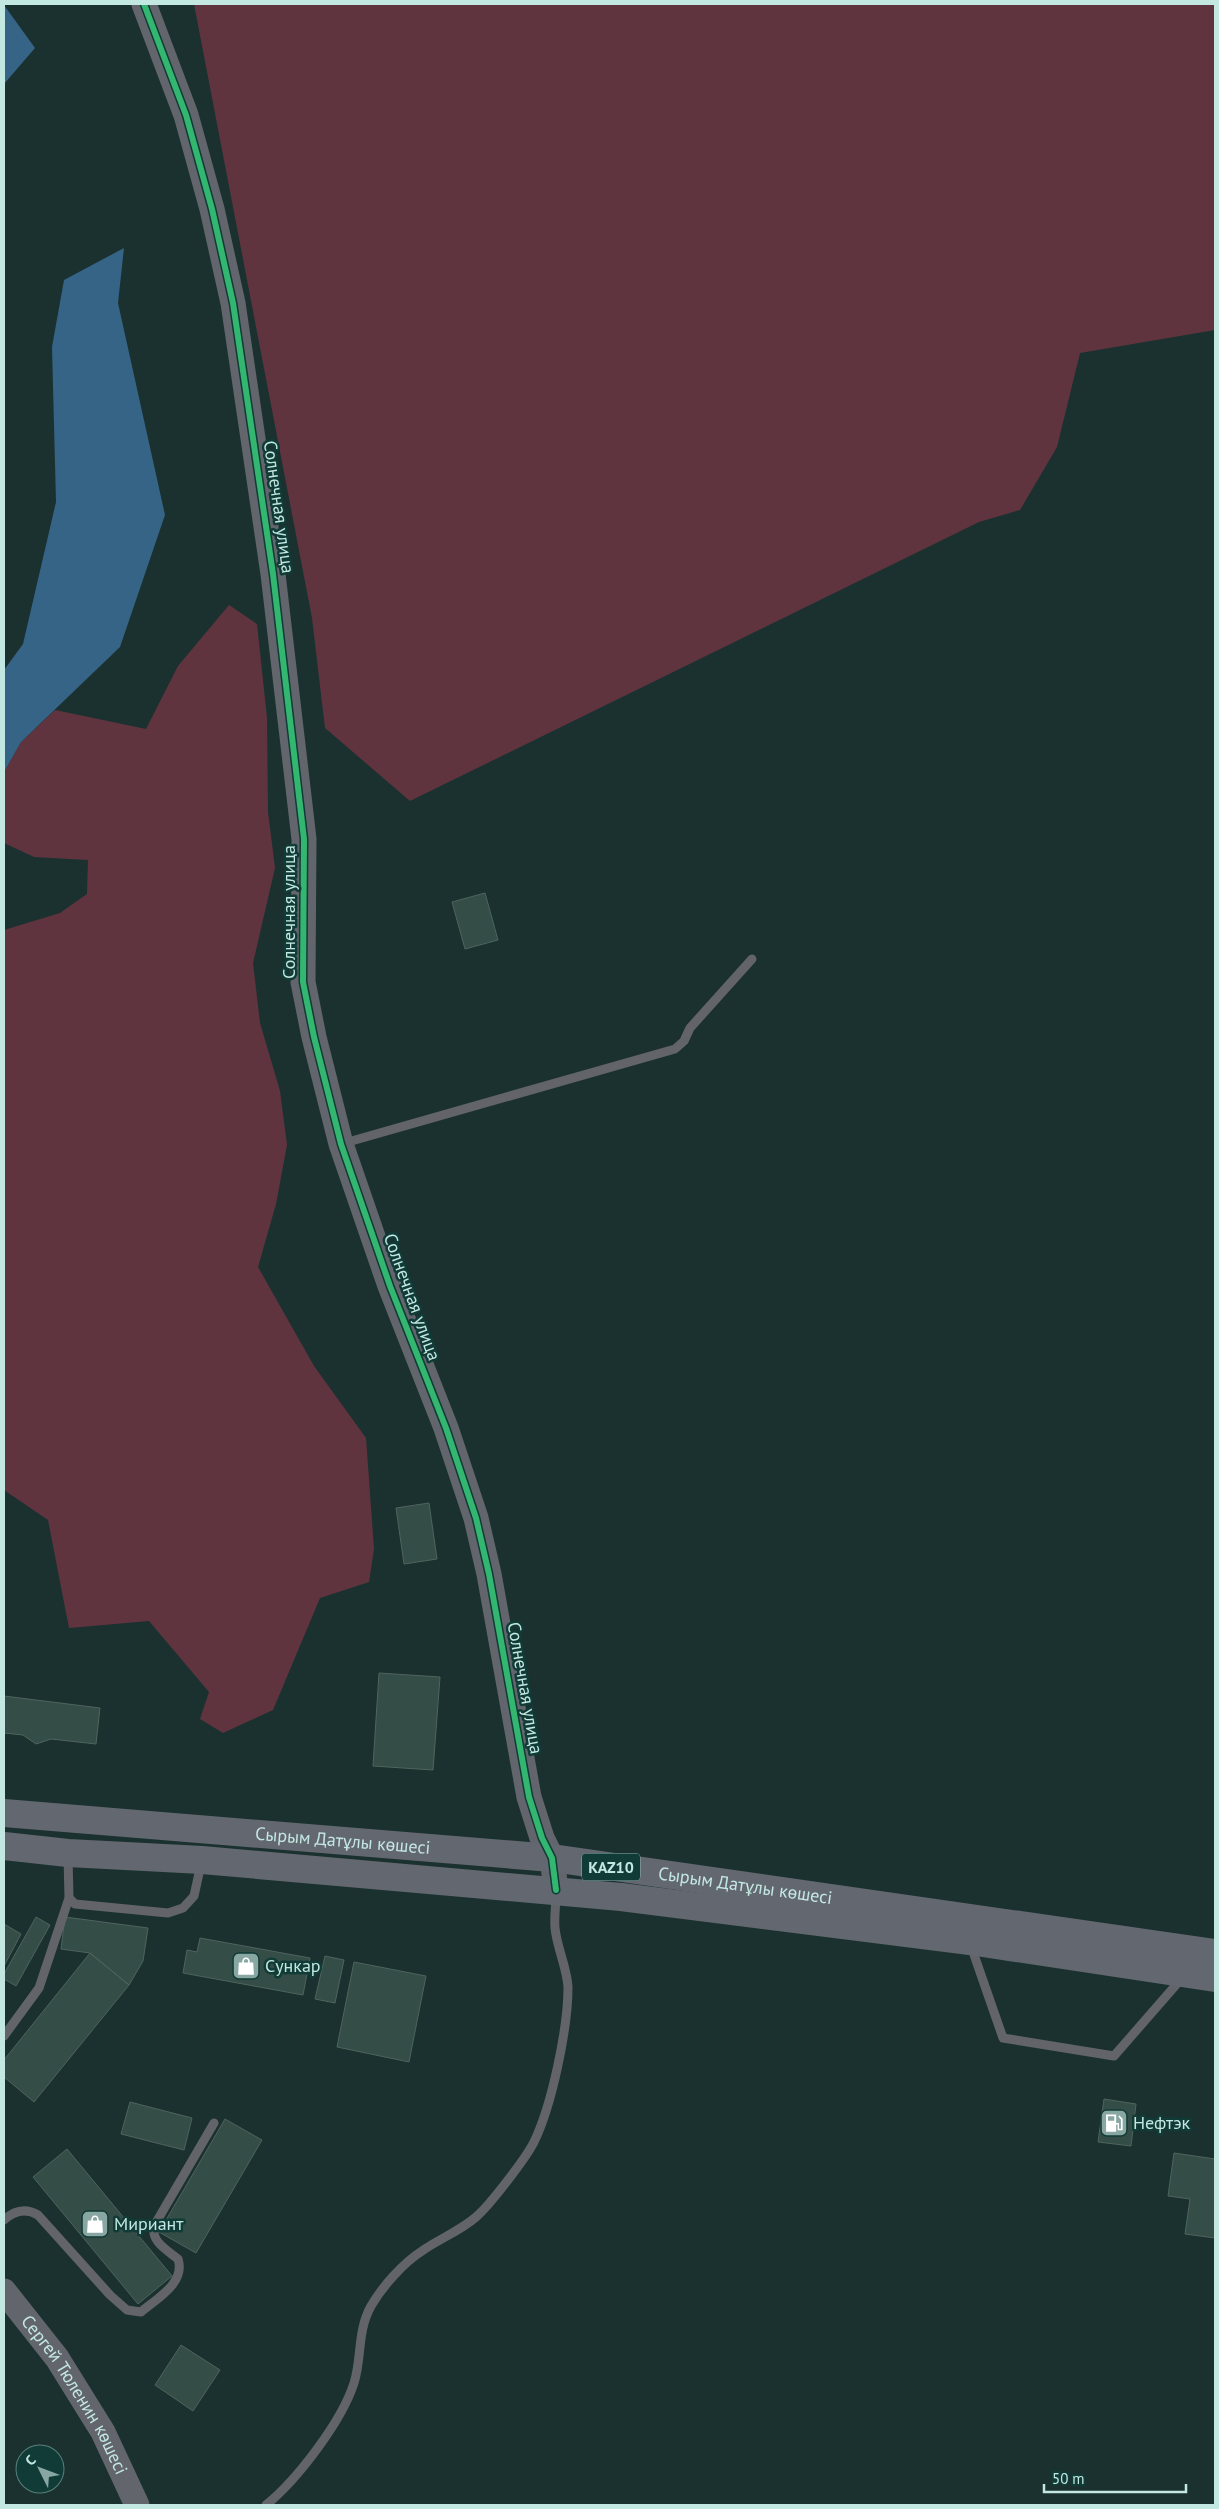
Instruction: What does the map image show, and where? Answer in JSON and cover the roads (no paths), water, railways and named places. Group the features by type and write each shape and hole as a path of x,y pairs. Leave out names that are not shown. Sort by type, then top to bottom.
{"highway":[{"name":"Сырым Датұлы көшесі","path":"4,1813 552,1858 1215,1953"},
{"name":"Сырым Датұлы көшесі","path":"4,1846 68,1853 202,1860 556,1890 970,1940 1215,1978"}],"street":[{"name":"Солнечная улица","path":"144,4 186,115 212,209 233,303 273,574 304,840 303,982 314,1037 341,1144 390,1286 446,1428 476,1518 489,1574 529,1797 542,1838 552,1858 556,1890"},
{"name":"Сергей Тюленин көшесі","path":"4,2290 58,2358 103,2432 137,2505"}],"lane":[{"path":"341,1144 675,1049 684,1041 690,1028 752,959"},
{"path":"4,2036 39,1988 69,1898 68,1853"},
{"path":"69,1898 75,1904 168,1913 183,1908 194,1896 202,1860"},
{"path":"266,2505 301,2470 348,2398 355,2382 360,2336 371,2306 393,2278 420,2251 477,2216 495,2197 534,2142 548,2100 565,2030 568,1985 555,1927 556,1890"},
{"path":"970,1940 1003,2038 1114,2056 1186,1973"},
{"path":"4,2220 17,2212 28,2209 38,2215 110,2295 127,2310 141,2312 171,2287 179,2275 178,2259 156,2241 152,2234 154,2226 214,2123"}],"water":[{"path":"4,5 35,48 4,84"},
{"path":"124,248 118,303 165,515 120,647 21,742 4,772 4,670 23,644 56,502 52,347 64,280"}],"place":[{"name":"Сункар","path":"246,1966"},
{"name":"Нефтэк","path":"1114,2123"},
{"name":"Мириант","path":"95,2224"}]}
